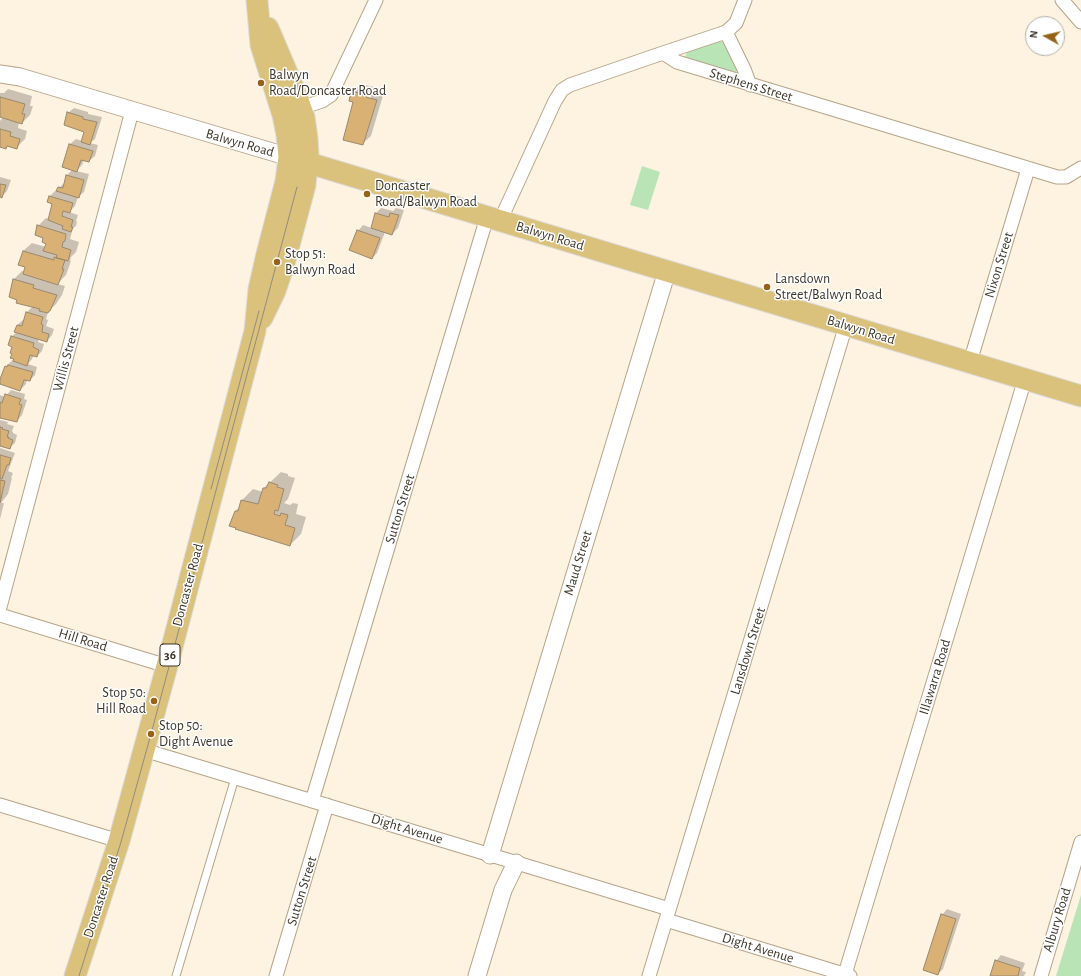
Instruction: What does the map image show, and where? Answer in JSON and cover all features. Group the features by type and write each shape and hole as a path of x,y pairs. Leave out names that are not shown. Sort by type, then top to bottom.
{"main road":[{"name":"Doncaster Road","path":"257,1 301,108 306,126 307,138 299,160"},
{"name":"Doncaster Road","path":"75,976 119,842 255,331 274,291 284,264 305,185 299,160 288,141 285,124 262,45 257,1"},
{"name":"Balwyn Road","path":"299,160 1081,396"}],"street":[{"path":"301,108 322,102 331,94 376,0"},
{"path":"493,219 562,90 570,85 726,32 740,17 745,0"},
{"path":"1062,0 1081,22"},
{"path":"726,32 750,85"},
{"name":"Stephens Street","path":"663,53 677,62 1028,169 1062,178 1071,175 1081,168"},
{"name":"Balwyn Road","path":"0,66 20,77"},
{"name":"Balwyn Road","path":"0,74 20,77 299,160"},
{"name":"Willis Street","path":"0,607 132,111"},
{"name":"Nixon Street","path":"970,362 1028,169"},
{"name":"Sutton Street","path":"312,800 493,219"},
{"name":"Maud Street","path":"490,855 667,271"},
{"name":"Lansdown Street","path":"649,976 846,325"},
{"name":"Illawarra Road","path":"848,975 1025,379"},
{"name":"Hill Road","path":"0,615 167,666"},
{"name":"Dight Avenue","path":"144,750 511,861 668,915 814,971 848,975"},
{"path":"0,805 119,842"},
{"name":"Sutton Street","path":"276,976 327,805"},
{"name":"Albury Road","path":"1040,976 1081,842"},
{"path":"477,976 511,861"}],"lane":[{"path":"176,976 235,778"}],"green space":[{"path":"720,41 724,43 737,67 737,71 735,73 686,59 685,57 687,52"},
{"path":"642,166 660,172 648,210 630,205"},
{"path":"1081,895 1081,976 1056,976"}],"building":[{"path":"351,91 377,100 363,145 343,140 353,102 349,101"},
{"path":"0,97 25,104 22,114 25,114 22,124 0,117"},
{"path":"67,112 83,117 83,119 97,122 90,145 81,142 84,132 64,125"},
{"path":"0,129 11,132 10,136 20,139 17,149 7,146 6,149 0,147"},
{"path":"69,144 93,151 89,162 81,160 77,172 62,167"},
{"path":"66,175 84,180 79,198 56,191 58,187 63,188"},
{"path":"0,184 6,185 2,198 0,197"},
{"path":"49,196 73,203 70,213 63,211 62,216 73,220 71,232 62,229 63,226 48,220 52,204 47,202"},
{"path":"375,213 389,217 390,213 399,215 392,235 371,228"},
{"path":"37,225 66,234 62,247 71,250 68,261 56,258 57,255 43,251 46,244 42,242 43,238 35,235"},
{"path":"357,230 380,238 372,259 349,250"},
{"path":"23,251 54,260 54,257 65,260 62,269 64,269 58,285 23,274 25,267 18,265"},
{"path":"13,279 34,285 33,288 57,295 50,311 48,313 39,311 40,309 16,303 17,300 9,297"},
{"path":"26,312 43,317 41,324 43,325 42,332 49,334 47,342 14,332 17,325 22,326"},
{"path":"11,336 34,343 33,347 39,350 37,357 30,355 27,366 13,361 14,359 10,358 12,354 10,353 12,347 8,345"},
{"path":"8,365 33,372 30,381 24,380 20,391 0,384 0,379 5,366 7,367"},
{"path":"5,394 21,399 19,404 22,405 17,422 0,418 0,402 2,403"},
{"path":"0,427 9,431 7,437 13,440 10,449 0,446"},
{"path":"0,455 11,458 2,479 0,478"},
{"path":"0,480 5,481 0,503"},
{"path":"269,482 284,489 278,511 275,510 274,514 280,516 281,513 288,515 285,525 295,528 290,546 229,526 235,511 238,511 241,500 258,504 263,488 266,488"},
{"path":"941,914 956,919 938,975 923,970"},
{"path":"995,960 1020,968 1018,976 990,976"}],"tram line":[{"path":"79,976 121,842 151,734 297,187"},
{"path":"211,489 259,311"}],"place":[{"name":"Balwyn Road/Doncaster Road","path":"261,83"},
{"name":"Doncaster Road/Balwyn Road","path":"367,194"},
{"name":"Stop 51: Balwyn Road","path":"277,262"},
{"name":"Lansdown Street/Balwyn Road","path":"767,287"},
{"name":"Stop 50: Hill Road","path":"154,701"},
{"name":"Stop 50: Dight Avenue","path":"151,734"}]}
